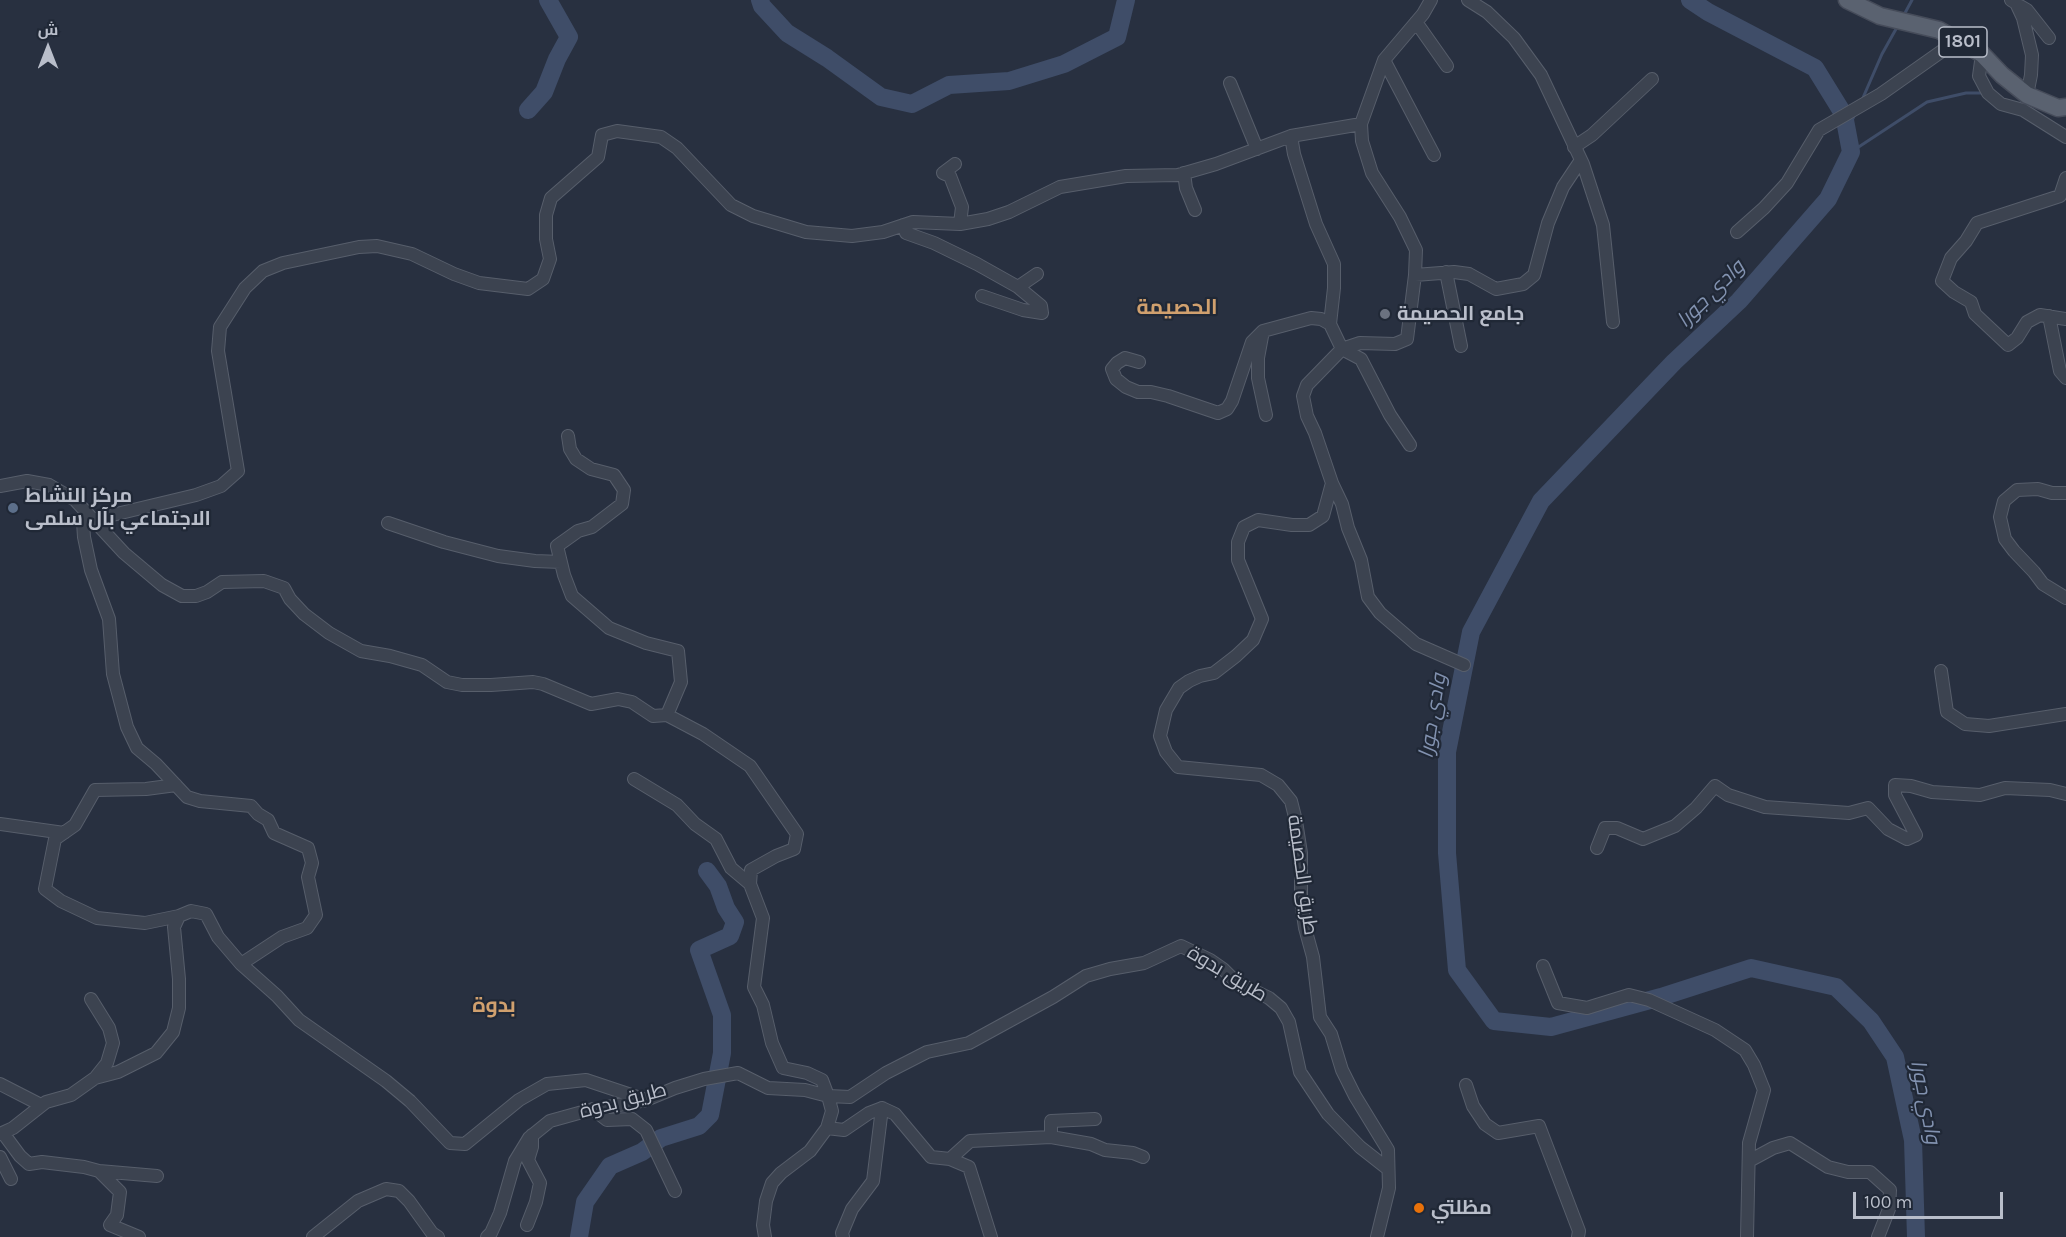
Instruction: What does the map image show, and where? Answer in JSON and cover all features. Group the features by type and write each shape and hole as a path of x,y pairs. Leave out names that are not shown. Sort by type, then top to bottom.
{"main road":[{"name":"1801","path":"1847,0 1880,16 1939,30 1959,39 1982,54 2002,75 2027,95 2058,108 2066,108"}],"street":[{"path":"1431,0 1384,60 1361,124 1362,141 1372,173 1400,217 1416,250 1407,339 1395,344 1360,343 1342,349 1307,385 1303,396 1307,416 1342,504 1348,528 1361,560 1368,597 1380,613 1416,644 1464,665"},
{"path":"1468,0 1487,12 1514,38 1541,75 1581,160 1603,225 1613,322"},
{"path":"2014,2 2026,10 2049,38"},
{"path":"2014,2 2023,18 2032,55 2027,95"},
{"path":"1416,22 1447,66"},
{"path":"1737,232 1787,183 1819,130 1881,94 1959,39"},
{"path":"1982,54 1979,76 1988,93 2001,104 2023,110 2066,137"},
{"path":"1384,60 1434,156"},
{"path":"1574,147 1592,135 1652,79"},
{"path":"1230,83 1257,149"},
{"path":"241,964 282,937 307,928 316,915 308,877 312,863 308,848 274,833 268,820 251,806 200,801 187,797 138,748 126,727 113,674 108,620 91,570 83,522 196,495 221,486 238,471 218,351 220,327 245,288 263,271 283,263 359,247 377,246 412,254 453,274 479,283 528,289 543,279 550,259 546,239 546,215 551,198 598,157 602,135 617,131 661,137 677,148 731,205 753,216 806,232 852,236 883,232 913,222 960,224 988,219 1009,212 1060,188 1126,176 1184,173 1291,136 1361,124"},
{"path":"1291,136 1294,154 1316,224 1334,264 1330,324 1342,349 1361,359 1390,415 1410,445"},
{"path":"1415,275 1446,272 1469,274 1496,289 1522,284 1534,275 1548,223 1563,187 1581,160"},
{"path":"955,164 943,173 950,176 962,207 960,224"},
{"path":"1184,173 1186,188 1195,210"},
{"path":"2066,178 2060,196 1977,223 1966,241 1951,258 1942,281 1954,292 1971,302 1976,314 2008,345 2017,338 2027,322 2040,315 2066,319"},
{"path":"903,225 906,233 934,243 1018,287 1041,306 1042,313 1023,310 982,296"},
{"path":"1446,272 1461,346"},
{"path":"1018,287 1037,273"},
{"path":"2049,316 2060,371 2066,378"},
{"path":"1139,362 1125,358 1117,363 1112,369 1116,379 1126,387 1138,392 1168,396 1218,413 1227,410 1232,402 1252,342 1263,331 1311,318 1322,319 1330,324"},
{"path":"1263,331 1258,358 1258,378 1266,415"},
{"path":"568,436 570,449 576,459 591,469 614,475 624,490 622,504 592,527 578,531 557,546 572,596 609,628 645,643 678,651 681,682 668,715"},
{"path":"0,486 27,481 50,484 75,500 124,553 162,585 182,596 196,596 222,582 264,581 284,588 304,614 329,633 361,651 422,665 447,682 462,685 491,686 533,682 591,704 618,699 632,702 653,716 668,715 703,734 750,766 797,834 794,849 751,870 750,884 763,918 754,987 763,1005 772,1043 783,1068 807,1073 822,1080 832,1111 827,1128 810,1150 772,1183 766,1201 765,1237"},
{"name":"طريق الحصيمة","path":"1332,483 1323,516 1309,525 1292,525 1258,519 1244,527 1238,542 1238,560 1262,619 1253,640 1236,656 1215,673 1200,676 1179,688 1166,710 1160,736 1166,752 1178,767 1261,775 1278,785 1291,801 1301,853 1301,901 1305,928 1314,957 1320,1017 1330,1034 1342,1070 1355,1096 1388,1150 1389,1188 1377,1237"},
{"path":"2066,494 2052,494 2038,489 2017,490 2004,501 2000,517 2005,538 2014,551 2043,584 2066,598"},
{"path":"388,523 444,542 498,556 561,562"},
{"path":"1941,671 1947,712 1965,724 1989,726 2066,714"},
{"path":"634,779 678,805 696,824 716,839 731,868 750,884"},
{"path":"176,785 146,789 94,790 75,825 55,839 45,890 61,901 97,918 145,923 179,916 191,911 206,914 218,937 241,964 277,996 299,1020 386,1081 410,1101 450,1143 465,1144 519,1100 548,1084 586,1080 646,1100"},
{"path":"1597,848 1605,828 1617,828 1643,839 1675,825 1696,808 1716,786 1728,795 1765,807 1849,813 1868,808 1888,829 1907,839 1916,835 1895,795 1895,785 1911,786 1932,792 1980,795 2005,788 2050,790 2066,794"},
{"path":"0,824 64,833"},
{"path":"95,1078 118,1072 156,1053 173,1032 178,1008 178,970 174,927 179,916"},
{"name":"طريق بدوة","path":"491,1236 515,1161 532,1135 550,1121 593,1109 646,1100 675,1088 738,1073 768,1088 805,1090 828,1096 850,1097 886,1073 927,1052 969,1043 1053,997 1086,976 1144,963 1181,945 1210,960 1236,982 1269,998 1281,1008 1289,1022 1300,1072 1328,1114 1360,1147 1388,1169"},
{"path":"1543,966 1558,1003 1587,1008 1629,995 1649,1000 1715,1030 1745,1050 1764,1090 1749,1143 1747,1237"},
{"path":"91,999 108,1028 113,1043 107,1063 95,1078 71,1095 46,1101 1,1134 29,1164 52,1163 99,1171 157,1176"},
{"path":"0,1084 41,1105"},
{"path":"1466,1085 1473,1107 1485,1124 1498,1133 1539,1126 1579,1231 1578,1237"},
{"path":"827,1128 844,1130 856,1120 882,1108 895,1114 931,1157 950,1159 969,1167 991,1237"},
{"path":"843,1237 842,1233 852,1209 873,1181 882,1108"},
{"path":"593,1109 607,1120 632,1119 646,1130 675,1191"},
{"path":"1051,1137 1051,1121 1095,1119"},
{"path":"527,1225 540,1183 528,1160 532,1147 532,1135"},
{"path":"950,1159 970,1141 1051,1137 1143,1157"},
{"path":"1749,1161 1773,1148 1790,1143 1828,1167 1848,1172 1870,1172 1890,1190 1889,1209 1878,1237"},
{"path":"0,1157 11,1179"},
{"path":"99,1171 120,1192 117,1215 110,1225 139,1237"},
{"path":"313,1237 358,1201 386,1189 399,1191 432,1233 438,1237"}],"waterway":[{"path":"528,110 544,92 557,59 569,37 548,0"},
{"path":"760,0 762,6 787,33 827,58 881,97 912,104 949,85 1009,81 1064,64 1117,37 1126,0"},
{"name":"وادي جورا","path":"1690,0 1708,12 1815,68 1844,115 1851,152 1828,199 1739,301 1674,362 1541,501 1471,632 1447,752 1447,853 1457,970 1494,1021 1551,1027 1661,997 1751,968 1836,987 1871,1021 1895,1057 1913,1140 1916,1237"},
{"path":"1905,13 1912,0"},
{"path":"1862,100 1882,54 1896,29"},
{"path":"1851,152 1927,102 1966,93 1984,93"},
{"path":"1847,131 1855,114"},
{"path":"579,1237 585,1202 610,1166 642,1152 661,1138 699,1126 710,1115 722,1053 722,1015 699,950 730,936 735,922 726,908 718,886 707,871"}],"place":[{"name":"جامع الحصيمة","path":"1385,314"},
{"name":"مركز النشاط الاجتماعي بآل سلمى","path":"13,508"},
{"name":"مظلتي","path":"1419,1208"}],"district":[{"name":"الحصيمة","path":"1177,308"},
{"name":"بدوة","path":"494,1006"}]}
